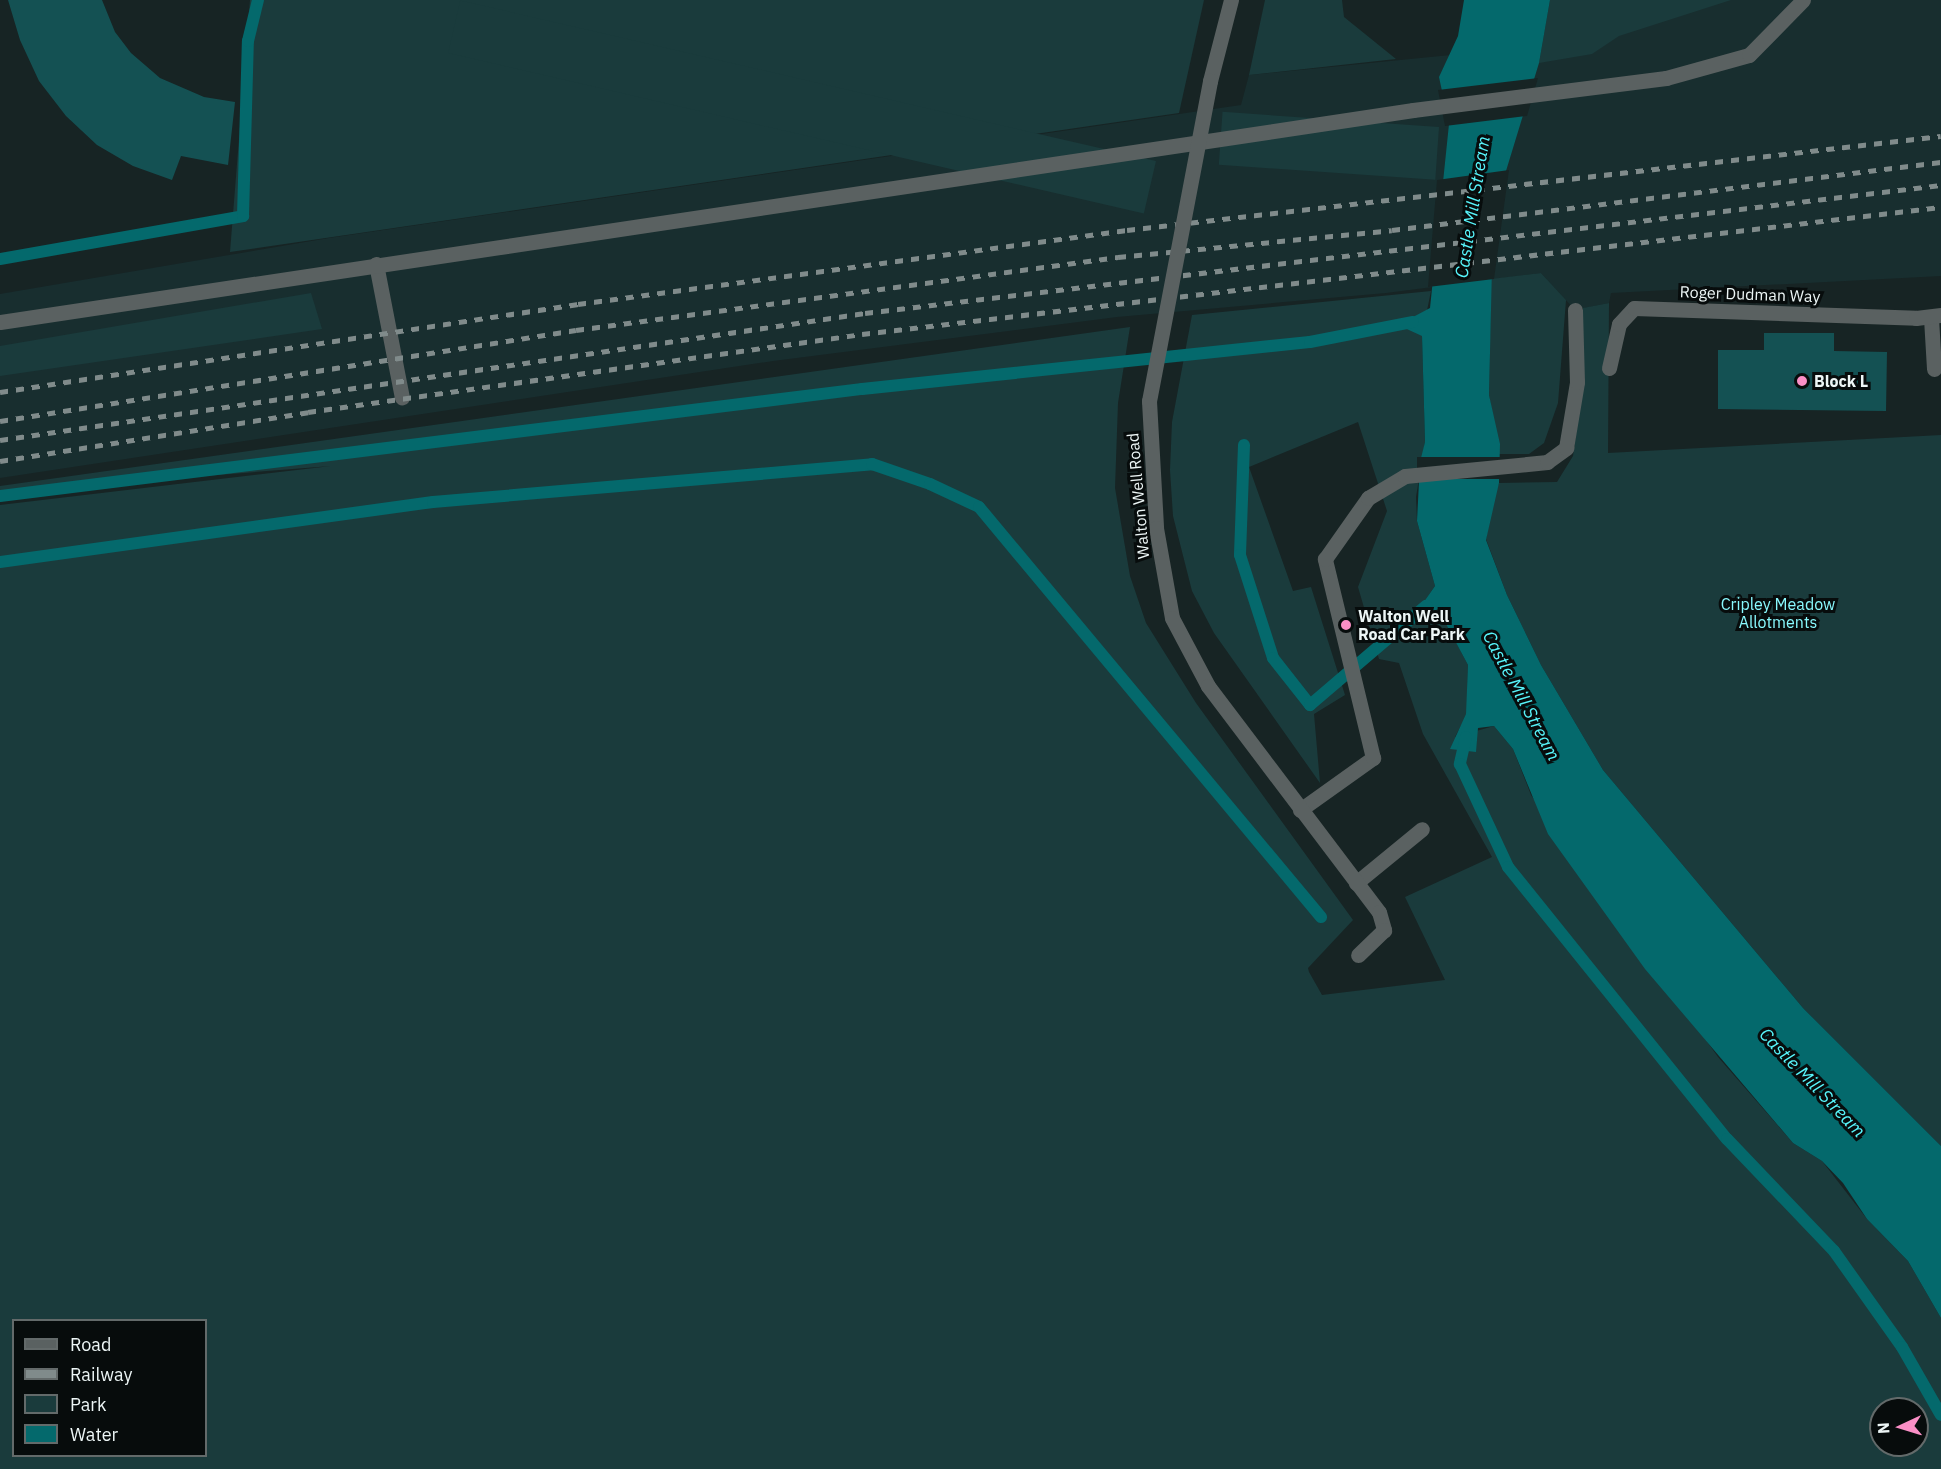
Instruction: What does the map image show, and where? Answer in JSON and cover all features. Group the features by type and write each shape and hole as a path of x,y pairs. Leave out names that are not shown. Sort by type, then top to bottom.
{"street":[{"name":"Walton Well Road","path":"1231,0 1210,81 1149,401 1156,528 1172,618 1208,686 1379,912 1384,930 1358,955"},
{"path":"0,322 1413,110 1571,92 1665,78 1749,55 1803,0"},
{"path":"376,264 402,398"},
{"name":"Roger Dudman Way","path":"1610,368 1619,324 1634,308 1936,316 1934,369"},
{"path":"1300,810 1373,758 1325,559 1368,498 1405,476 1547,462 1566,448 1577,382 1575,310"},
{"path":"1356,882 1422,829"}],"shaded area":[{"path":"1550,0 1941,0 1941,276 1611,293 1609,303 1575,310 1541,273 1386,293 1117,317 773,361 0,478 0,294 329,238 1241,105 1249,75 1541,46"}],"green space":[{"path":"250,0 1204,0 1179,113 230,252"},
{"path":"460,0 1156,161 1144,214 448,53"},
{"path":"1265,0 1342,0 1344,17 1396,59 1249,75"},
{"path":"1550,0 1731,0 1619,36 1592,54 1539,63"},
{"path":"1223,112 1439,127 1435,180 1219,165"},
{"path":"1541,273 1566,300 1558,403 1544,443 1529,454 1499,454 1489,395 1491,279"},
{"path":"1431,291 1422,335 1425,442 1416,497 1417,521 1435,586 1410,622 1438,608 1468,665 1467,714 1455,737 1494,726 1513,749 1531,795 1718,1057 1793,1143 1822,1161 1867,1219 1908,1261 1941,1318 1941,1469 0,1469 0,505 331,466 0,492 0,486 1130,327 1118,403 1115,488 1130,576 1146,623 1196,703 1353,920 1308,968 1309,972 1322,995 1445,980 1405,897 1492,857 1423,734 1399,663 1379,659 1358,587 1387,511 1358,422 1249,467 1293,591 1311,587 1345,695 1314,714 1320,783 1214,633 1192,591 1173,516 1170,470 1172,422 1192,315"},
{"path":"311,293 322,329 0,376 0,346"},
{"name":"Cripley Meadow Allotments","path":"1609,303 1608,453 1941,435 1941,1146 1803,1008 1603,770 1541,665 1507,595 1486,539 1494,496 1499,483 1557,482 1573,456 1579,412 1583,308"}],"water":[{"name":"Castle Mill Stream","path":"1464,0 1550,0 1539,63 1506,171 1492,267 1489,395 1500,444 1499,483 1486,540 1507,595 1541,665 1603,770 1803,1008 1941,1146 1941,1318 1908,1261 1867,1219 1843,1183 1822,1161 1793,1143 1645,969 1548,834 1513,749 1494,726 1478,728 1476,752 1450,749 1466,714 1468,665 1438,609 1409,623 1435,586 1417,521 1420,462 1425,442 1422,336 1398,325 1430,308 1449,124 1439,77 1458,36"}],"pier":[{"path":"1538,78 1527,116 1445,126 1438,90"},
{"path":"1509,170 1494,279 1428,287 1437,180"},
{"path":"1417,457 1502,457 1502,479 1417,479"}],"building":[{"path":"8,0 102,0 115,32 131,53 160,78 204,97 235,102 228,165 181,156 172,180 133,166 97,145 66,116 39,81 20,40"},
{"name":"Block L","path":"1764,333 1834,333 1834,351 1887,352 1886,411 1718,409 1718,350 1764,350"}],"waterway":[{"path":"0,259 243,216 248,41 258,0"},
{"path":"0,496 862,389 1310,342 1413,322"},
{"path":"1244,445 1240,555 1273,658 1310,705 1426,606"},
{"path":"0,562 433,502 872,464 930,484 979,507 1321,917"},
{"path":"1466,737 1460,764 1508,867 1727,1139 1834,1251 1902,1347 1941,1415"}],"railway":[{"path":"0,392 578,304 1127,230 1941,136"},
{"path":"0,421 576,330 1118,257 1392,230 1941,162"},
{"path":"0,440 865,313 1941,185"},
{"path":"0,461 308,412 862,334 1941,207"}],"place":[{"name":"Block L","path":"1802,381"},
{"name":"Walton Well Road Car Park","path":"1346,625"}]}
